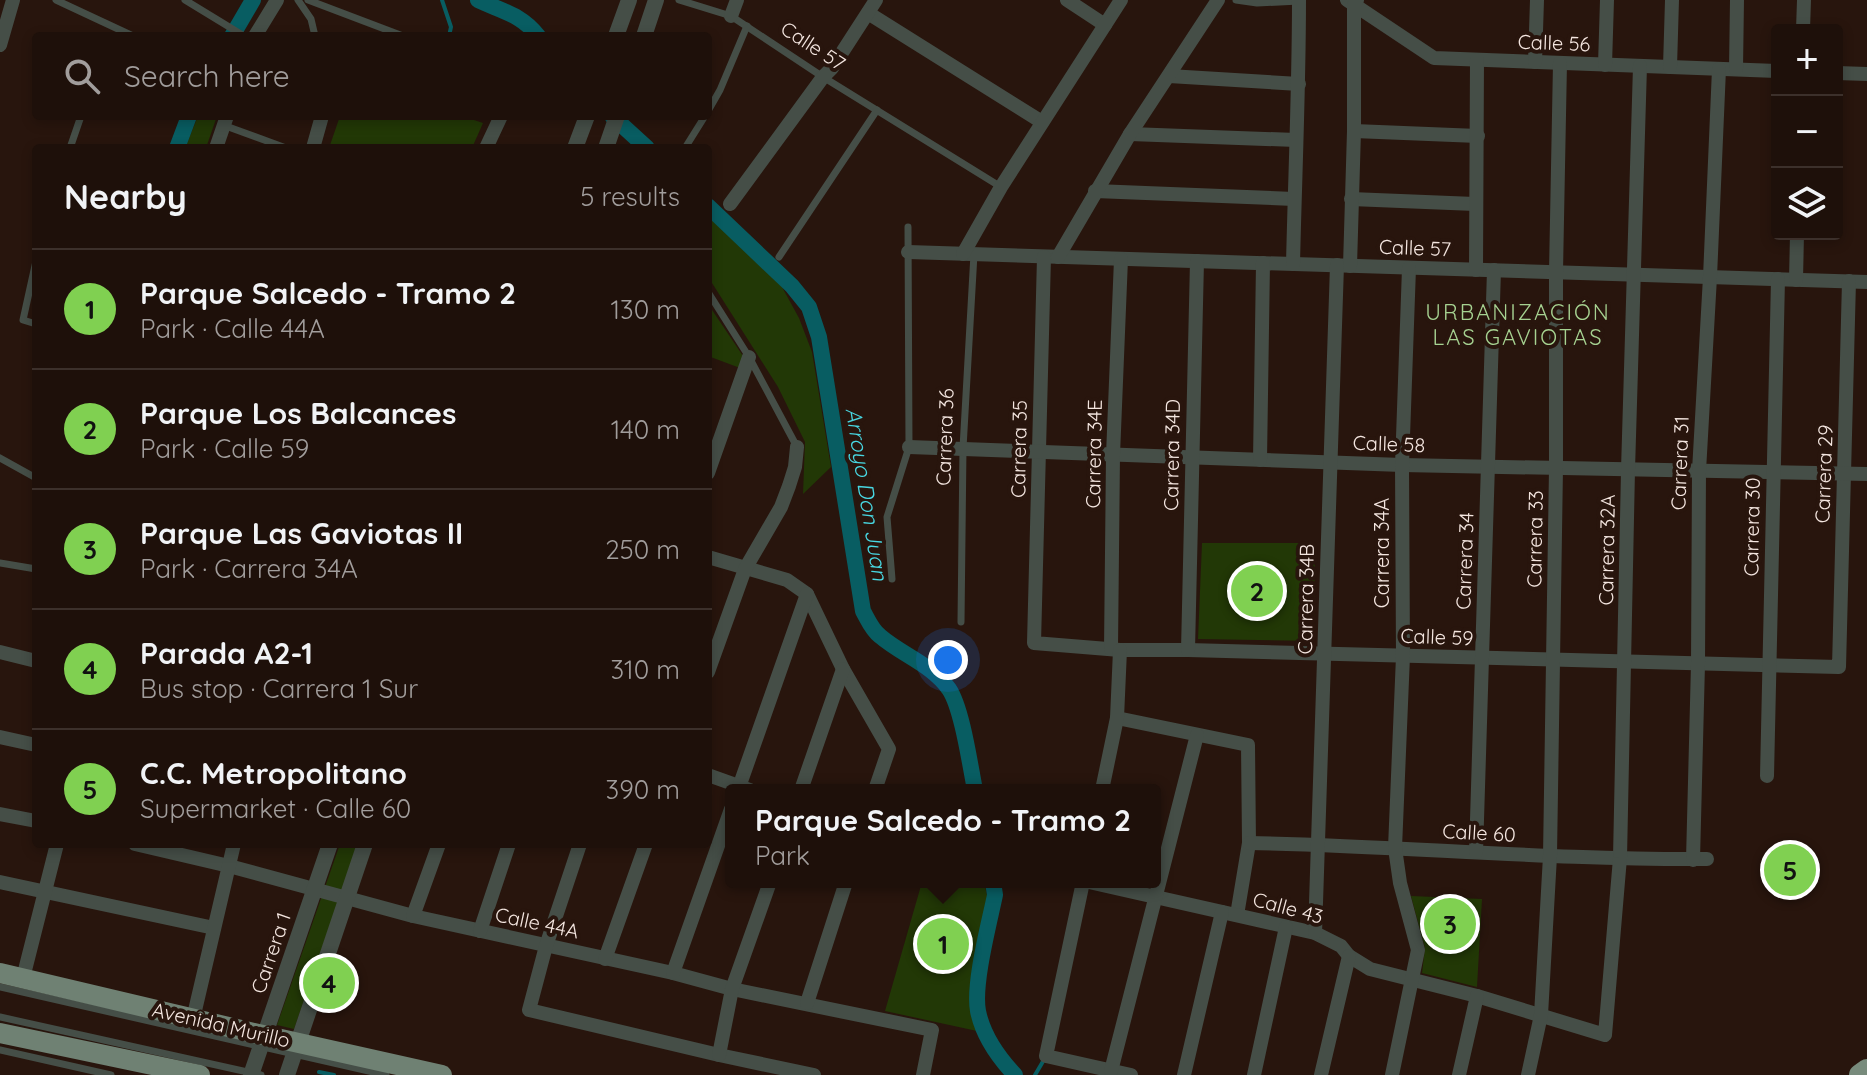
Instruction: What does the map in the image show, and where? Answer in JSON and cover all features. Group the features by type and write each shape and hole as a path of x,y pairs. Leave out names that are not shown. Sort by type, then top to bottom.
{"highway":[{"path":"1860,1075 1867,1070"}],"main road":[{"name":"Avenida Murillo","path":"0,973 193,1019 296,1049 442,1075"},
{"path":"0,1033 200,1075"}],"street":[{"path":"0,45 13,0"},
{"path":"250,32 277,0"},
{"path":"617,32 629,0"},
{"path":"645,32 656,0"},
{"path":"731,16 737,0"},
{"path":"1067,0 1105,25"},
{"name":"Carrera 36","path":"969,254 1001,187 1121,0"},
{"name":"Carrera 35","path":"1034,643 1039,451 1051,257 1218,0"},
{"path":"1293,264 1299,0"},
{"path":"1535,62 1537,0"},
{"path":"1605,65 1607,0"},
{"path":"1670,67 1672,0"},
{"path":"1736,69 1737,0"},
{"path":"1803,24 1804,0"},
{"name":"Calle 56","path":"1353,2 1434,58 1771,71"},
{"name":"Carrera 34B","path":"1315,933 1329,462 1354,131 1353,2"},
{"path":"730,204 832,68 872,6 1042,122"},
{"path":"1476,270 1477,60"},
{"name":"Carrera 33","path":"1528,1075 1541,1015 1550,856 1560,63"},
{"name":"Carrera 32A","path":"1605,1035 1620,858 1640,66"},
{"name":"Carrera 31","path":"1700,860 1699,471 1719,69"},
{"path":"1843,73 1867,74"},
{"path":"1169,76 1299,84"},
{"path":"314,144 321,120"},
{"path":"488,144 499,120"},
{"path":"576,144 586,120"},
{"path":"608,140 616,120"},
{"path":"217,144 225,121"},
{"path":"1354,131 1478,136"},
{"path":"1130,134 1296,140"},
{"path":"1095,191 1294,199"},
{"path":"1351,199 1475,204"},
{"path":"1796,280 1797,240"},
{"name":"Calle 57","path":"908,252 1867,282"},
{"name":"Carrera 34E","path":"1103,784 1117,718 1113,455 1121,259"},
{"name":"Carrera 34D","path":"1188,650 1197,261"},
{"path":"1260,460 1263,263"},
{"name":"Carrera 34A","path":"1392,1075 1418,950 1400,883 1395,848 1403,656 1402,465 1409,268"},
{"name":"Carrera 34","path":"1476,852 1494,270"},
{"name":"Carrera 30","path":"1767,776 1778,279"},
{"name":"Carrera 29","path":"1839,667 1849,281"},
{"path":"712,462 749,357"},
{"path":"712,661 745,569 781,507 795,467 797,447"},
{"name":"Calle 58","path":"909,447 1402,465 1867,474"},
{"path":"712,558 787,580 807,594 843,669 889,749 877,784"},
{"path":"745,784 807,594"},
{"name":"Calle 59","path":"1034,643 1116,650 1839,667"},
{"path":"0,652 32,660"},
{"path":"803,784 843,669"},
{"path":"1117,718 1248,745 1249,843 1184,1075"},
{"path":"1161,877 1197,735"},
{"path":"0,737 32,744"},
{"path":"0,814 32,820"},
{"path":"673,973 725,826"},
{"name":"Calle 60","path":"1249,843 1700,860"},
{"path":"23,978 56,848"},
{"name":"Calle 44A","path":"152,848 413,916 673,973 732,989 932,1030 923,1075"},
{"path":"193,1019 233,848"},
{"name":"Carrera 1","path":"254,1074 262,1041 329,848"},
{"path":"287,1075 364,848"},
{"path":"413,916 438,848"},
{"path":"480,931 508,848"},
{"path":"579,848 546,946 529,1010 814,1075"},
{"path":"605,959 645,848"},
{"path":"0,882 214,928"},
{"path":"719,1055 732,989 768,888"},
{"path":"807,1003 844,888"},
{"path":"1085,888 1046,1056 1131,1075"},
{"name":"Calle 43","path":"1114,888 1315,933 1341,946 1349,956 1370,969 1477,996 1605,1035"},
{"path":"1111,1071 1158,888"},
{"path":"1254,1075 1286,927"},
{"path":"1321,1075 1349,956"},
{"path":"1459,1075 1477,996"}],"lane":[{"path":"56,0 125,32"},
{"path":"185,0 239,32"},
{"path":"298,0 311,19 314,32"},
{"path":"308,0 392,32"},
{"name":"Calle 57","path":"679,0 731,16 1001,187"},
{"path":"1236,0 1257,3 1299,0"},
{"path":"110,32 112,26"},
{"path":"712,104 747,26"},
{"path":"779,257 877,110"},
{"path":"71,144 80,120"},
{"path":"688,144 702,120"},
{"path":"225,121 277,144"},
{"path":"892,579 887,517 909,447 908,227"},
{"name":"Carrera 36","path":"961,622 969,254"},
{"path":"32,279 23,320 32,323"},
{"path":"712,298 749,357 797,447"},
{"path":"0,458 32,476"},
{"path":"0,563 32,568"},
{"path":"0,987 262,1041"},
{"path":"0,1017 254,1074"},
{"path":"296,1049 386,1075"},
{"path":"0,1050 111,1075"}],"green space":[{"path":"196,120 216,120 207,144 187,144"},
{"path":"339,120 474,120 483,123 474,144 330,144"},
{"path":"712,220 782,287 799,318 812,352 831,467 803,494 805,442 778,387 712,283"},
{"path":"712,310 743,356 740,368 712,358"},
{"path":"1202,543 1315,543 1314,641 1198,639"},
{"path":"339,848 357,848 294,1029 277,1025"},
{"path":"920,888 985,888 988,900 974,989 977,1031 885,1011"},
{"path":"1411,896 1482,899 1477,987 1422,973 1425,948"}],"waterway":[{"path":"234,32 253,0"},
{"path":"442,0 450,32"},
{"name":"Arroyo Don Juan","path":"478,0 518,18 534,32"},
{"path":"178,144 188,120"},
{"name":"Arroyo Don Juan","path":"616,120 643,144"},
{"name":"Arroyo Don Juan","path":"712,210 792,286 809,307 819,337 863,611 877,634 925,666 949,689 962,723 974,784"},
{"name":"Arroyo Don Juan","path":"994,888 980,970 978,1011 992,1046 1015,1075"},
{"path":"1035,1075 1045,1058"},
{"path":"319,1072 334,1075"}],"place":[{"name":"Parque Los Balcances","path":"1257,591"},
{"name":"C.C. Metropolitano","path":"1790,870"},
{"name":"Parque Las Gaviotas II","path":"1450,924"},
{"name":"Parque Salcedo - Tramo 2","path":"943,944"},
{"name":"Parada A2-1","path":"329,983"}],"district":[{"name":"URBANIZACIÓN LAS GAVIOTAS","path":"1518,324"}]}
